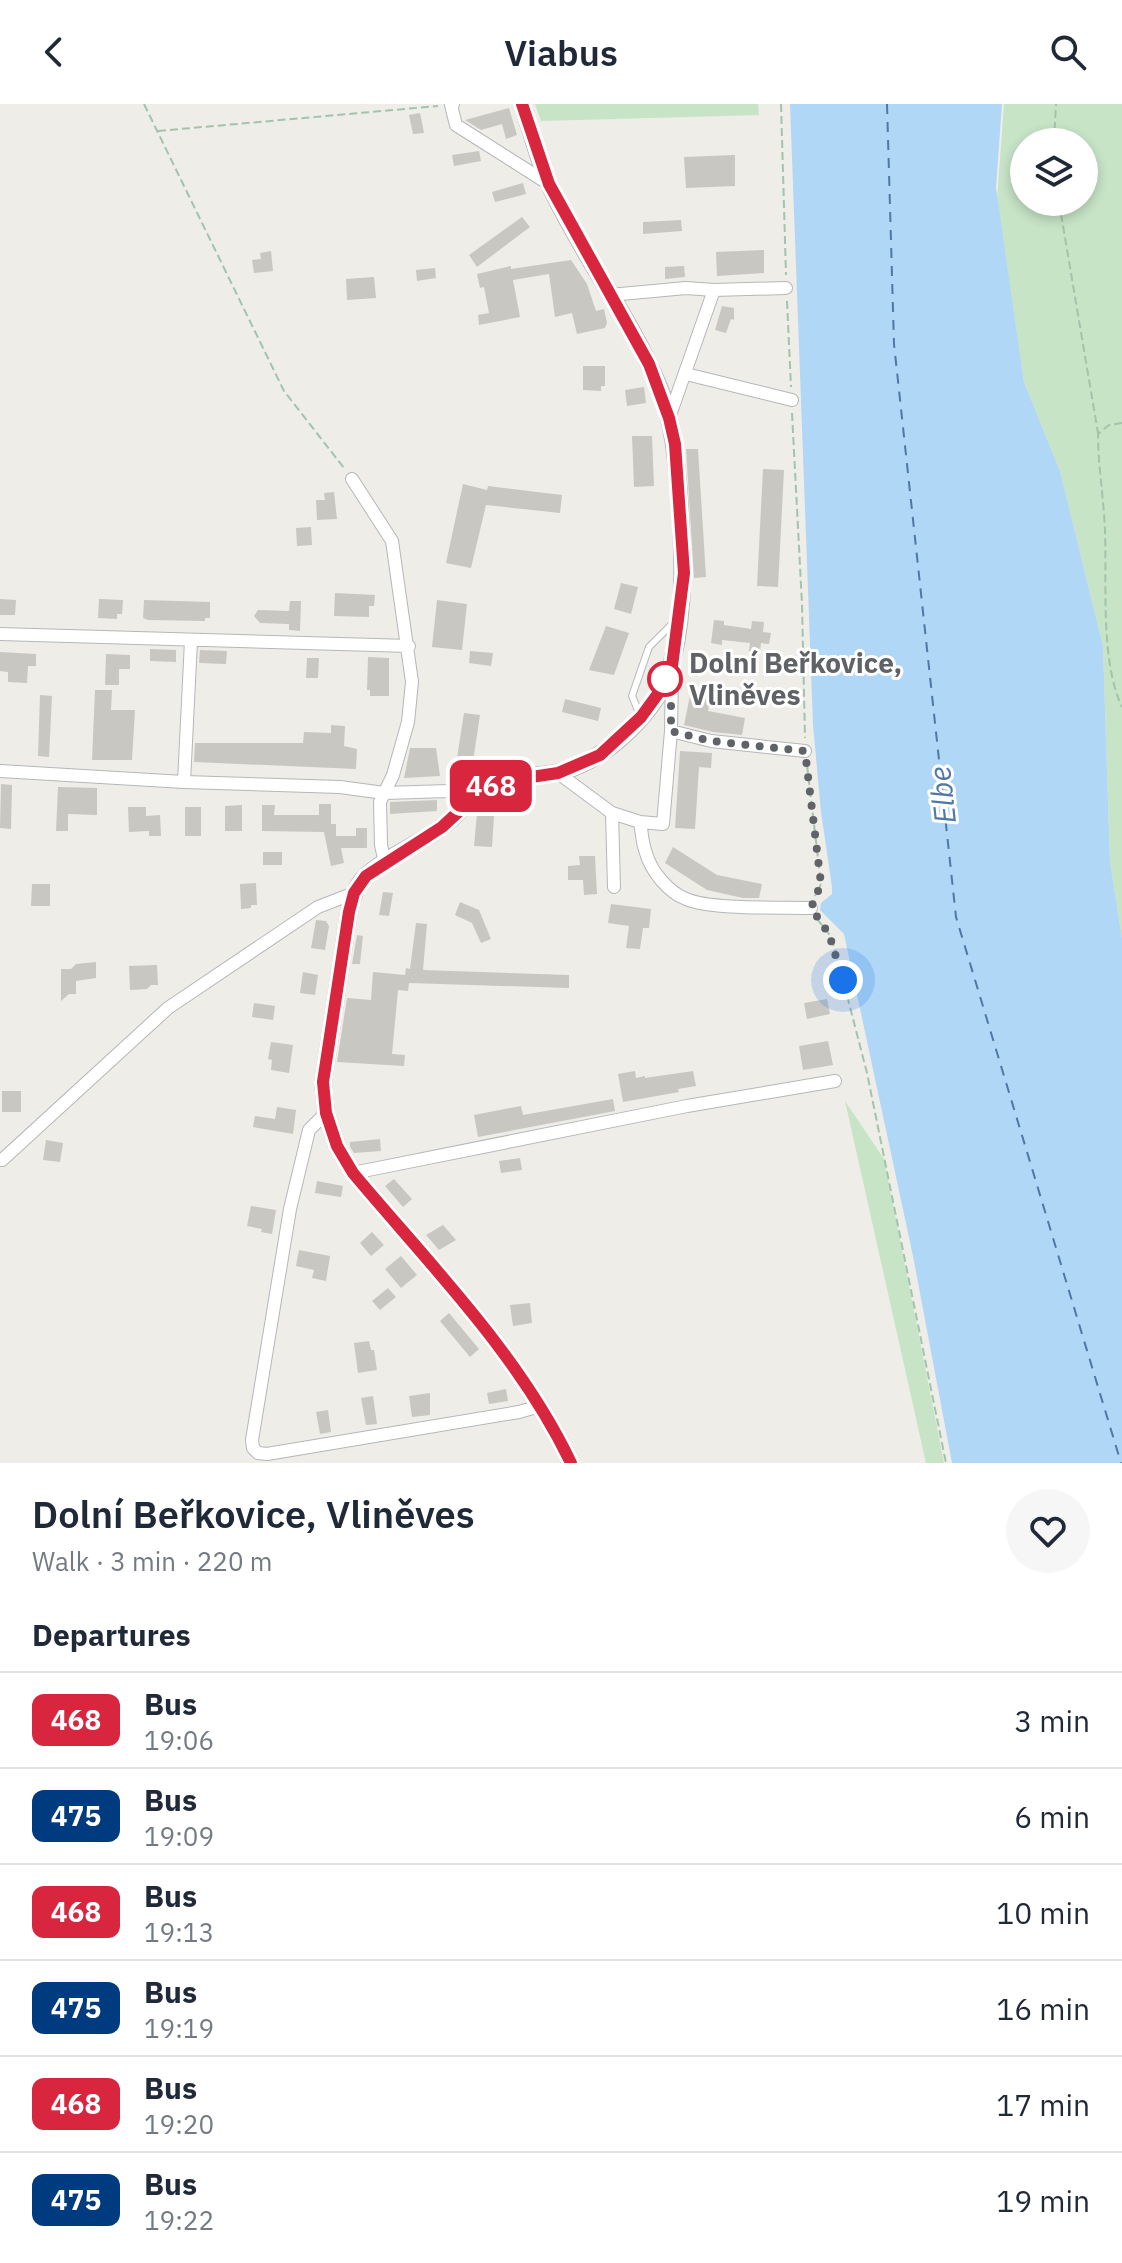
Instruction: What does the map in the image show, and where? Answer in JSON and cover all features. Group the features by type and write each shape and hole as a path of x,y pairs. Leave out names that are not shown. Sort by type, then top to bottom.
{"street":[{"path":"452,104 456,125 549,184"},
{"path":"522,104 549,184 649,364 669,418 675,444 684,573 672,666 671,731 663,824 640,822 612,813 558,773"},
{"path":"610,295 686,288 786,288"},
{"path":"669,418 714,290"},
{"path":"686,374 715,384 792,400"},
{"path":"352,479 392,541 409,646 412,682 408,722 393,775 380,802 381,845 385,863"},
{"path":"0,634 409,646"},
{"path":"184,782 191,641"},
{"path":"571,1463 540,1406 488,1332 353,1173 337,1146 326,1113 323,1082 354,893 366,876 442,827 482,790 498,782 558,773 600,755 641,717 660,691 672,666"},
{"path":"671,731 711,741 805,751"},
{"path":"0,771 340,787 384,793 482,790"},
{"path":"612,813 614,887"},
{"path":"640,822 646,854 656,873 670,889 686,899 706,904 811,908"},
{"path":"2,1160 168,1008 318,907 354,893"},
{"path":"353,1173 687,1106 835,1081"},
{"path":"326,1113 309,1130 290,1209 253,1448 258,1453 267,1454 540,1406"}],"lane":[{"path":"641,717 632,696 649,647 680,615"}],"path":[{"path":"144,104 284,391 352,479"},
{"path":"157,132 452,104"},
{"path":"781,104 786,288 802,604 805,751 821,884 811,908 835,949 867,1073 946,1463"},
{"path":"1055,128 1056,104"},
{"path":"1061,216 1098,434 1105,531 1105,602 1114,690 1122,707"},
{"path":"1098,434 1109,425 1122,423"}],"green space":[{"path":"535,104 758,104 759,115 541,121"},
{"path":"1004,104 1122,104 1122,938 1110,862 1103,646 1060,471 1024,382 997,199"},
{"path":"845,1101 884,1159 944,1463 926,1463"}],"water":[{"name":"Elbe","path":"790,104 1002,104 996,188 1024,382 1060,471 1103,646 1110,862 1122,938 1122,1463 952,1463 913,1256 844,934 820,910 821,903 832,894 832,887 813,725"}],"building":[{"path":"509,108 517,135 506,139 502,124 481,130 465,120"},
{"path":"420,113 424,133 413,134 409,115"},
{"path":"479,151 481,161 454,166 452,155"},
{"path":"735,155 735,186 686,188 684,157"},
{"path":"523,183 526,194 495,202 492,192"},
{"path":"522,217 530,227 477,267 469,255"},
{"path":"681,220 682,231 643,234 643,222"},
{"path":"764,250 764,273 717,276 716,252"},
{"path":"271,251 273,271 254,273 252,260 261,259 260,253"},
{"path":"571,260 587,284 596,311 604,309 605,328 577,334 572,313 555,317 549,274 513,280 520,317 479,325 478,315 489,313 484,287 480,288 477,274 511,266 511,269"},
{"path":"684,266 685,277 665,279 665,267"},
{"path":"435,268 436,278 417,281 416,270"},
{"path":"374,277 376,298 347,300 346,279"},
{"path":"722,306 734,308 734,320 731,319 726,333 715,330"},
{"path":"583,366 605,366 605,386 601,386 601,391 583,390"},
{"path":"644,387 646,403 627,406 625,390"},
{"path":"632,436 652,436 654,486 634,487"},
{"path":"686,449 698,449 706,577 694,578"},
{"path":"763,469 784,470 778,587 757,586"},
{"path":"463,484 487,490 488,486 562,495 560,513 486,505 471,568 446,563"},
{"path":"334,492 337,519 317,520 316,500 325,500 324,493"},
{"path":"311,527 312,545 297,546 296,528"},
{"path":"621,583 638,587 631,614 614,609"},
{"path":"335,593 375,595 374,606 369,606 369,617 334,616"},
{"path":"0,599 16,600 15,615 0,615"},
{"path":"99,599 123,600 122,614 117,614 117,619 98,618"},
{"path":"144,600 210,602 210,618 205,618 205,621 148,620 143,618"},
{"path":"437,600 467,604 462,650 432,647"},
{"path":"290,601 301,601 300,631 289,630 289,624 260,623 254,616 258,610 289,611"},
{"path":"714,620 724,621 724,625 751,629 752,621 764,622 763,632 771,633 769,644 761,643 760,652 749,651 750,643 722,640 722,645 711,643"},
{"path":"606,626 629,633 614,675 589,670"},
{"path":"150,649 176,650 176,662 150,661"},
{"path":"200,650 227,651 226,664 199,663"},
{"path":"470,651 493,653 491,666 469,663"},
{"path":"0,652 36,654 36,666 28,666 27,683 8,682 8,672 0,671"},
{"path":"106,654 130,655 130,669 119,669 119,685 105,685"},
{"path":"368,657 389,658 389,696 370,696 370,690 367,690"},
{"path":"307,658 319,658 318,678 306,678"},
{"path":"95,690 112,690 111,710 135,710 132,760 92,760"},
{"path":"691,691 711,695 708,711 745,718 742,735 684,725"},
{"path":"40,695 52,696 49,757 38,756"},
{"path":"565,699 601,708 598,721 562,712"},
{"path":"464,713 480,715 473,761 457,758"},
{"path":"331,725 345,726 344,746 357,749 356,769 194,762 195,743 303,743 304,732 331,733"},
{"path":"410,748 436,748 440,776 404,778"},
{"path":"680,751 712,753 711,768 699,767 695,829 675,828"},
{"path":"1,784 12,785 11,829 0,828"},
{"path":"58,787 97,788 97,815 68,814 68,831 56,831"},
{"path":"437,800 437,811 390,814 390,802"},
{"path":"319,804 331,804 331,824 336,824 336,836 356,836 356,828 367,828 367,848 341,848 344,863 331,866 324,832 262,831 262,805 275,805 274,815 319,815"},
{"path":"242,805 242,831 225,831 225,806"},
{"path":"128,807 146,807 146,816 160,815 161,836 149,836 149,831 129,832"},
{"path":"185,807 201,807 201,836 185,836"},
{"path":"477,813 494,816 492,847 474,846"},
{"path":"673,847 717,875 762,884 759,898 743,898 707,890 665,863"},
{"path":"263,852 282,852 282,865 263,865"},
{"path":"579,856 595,856 597,894 584,895 583,880 568,880 568,866 580,865"},
{"path":"256,883 257,905 241,909 240,884"},
{"path":"32,884 50,884 50,906 31,906"},
{"path":"383,892 393,893 389,916 379,915"},
{"path":"460,902 479,910 491,939 481,943 472,923 455,915"},
{"path":"611,904 651,909 649,928 643,928 640,949 626,948 629,926 608,923"},
{"path":"316,920 326,921 329,926 325,950 311,948"},
{"path":"416,923 427,924 423,970 569,975 569,988 409,983 408,991 398,990 392,1054 405,1055 404,1066 337,1062 347,998 371,1000 373,972 405,975 406,968 410,969"},
{"path":"357,935 363,936 360,964 352,964"},
{"path":"96,962 96,978 76,981 76,994 69,994 61,1001 61,969"},
{"path":"157,965 158,985 130,990 129,966"},
{"path":"303,972 318,975 315,995 300,993"},
{"path":"827,999 830,1014 807,1019 804,1003"},
{"path":"254,1003 275,1006 273,1020 252,1017"},
{"path":"828,1041 833,1065 803,1070 799,1046"},
{"path":"271,1042 293,1045 289,1073 271,1070 272,1060 268,1059"},
{"path":"635,1071 636,1078 645,1078 693,1071 696,1086 623,1102 618,1074"},
{"path":"2,1091 21,1091 21,1112 2,1112"},
{"path":"613,1099 615,1111 478,1137 474,1115 521,1106 523,1115"},
{"path":"277,1107 296,1110 293,1134 253,1127 255,1116 275,1119"},
{"path":"380,1139 381,1151 354,1153 350,1147 350,1142"},
{"path":"46,1140 63,1143 60,1162 43,1160"},
{"path":"520,1158 522,1170 501,1173 499,1161"},
{"path":"394,1179 412,1199 403,1207 385,1186"},
{"path":"317,1181 343,1186 341,1197 315,1193"},
{"path":"251,1206 276,1210 272,1234 247,1226"},
{"path":"443,1225 456,1240 439,1250 426,1235"},
{"path":"372,1232 384,1245 371,1256 360,1243"},
{"path":"299,1250 330,1256 326,1281 312,1278 314,1270 296,1266"},
{"path":"401,1256 417,1275 401,1288 385,1269"},
{"path":"388,1288 396,1297 380,1310 372,1301"},
{"path":"530,1303 532,1323 513,1326 510,1305"},
{"path":"449,1313 479,1349 470,1357 440,1321"},
{"path":"369,1341 371,1350 374,1350 377,1370 358,1373 354,1343"},
{"path":"506,1389 508,1401 489,1404 487,1393"},
{"path":"430,1393 430,1415 412,1417 409,1396"},
{"path":"373,1396 377,1424 366,1425 361,1398"},
{"path":"328,1410 331,1432 320,1434 316,1412"}],"ferry route":[{"path":"887,104 894,344 956,917 1121,1463"}],"bus line":[{"name":"468","path":"522,104 549,184 649,364 669,418 675,444 684,573 672,666 660,691 641,717 600,755 558,773 498,782 482,790 442,827 366,876 354,893 349,912 323,1082 326,1113 337,1146 353,1173 488,1332 540,1406 571,1463"}],"place":[{"name":"Dolní Beřkovice, Vliněves","path":"665,679"}],"route":[{"path":"665,679 671,688 671,731 711,741 805,751 821,884 811,908 812,914 829,934 843,980"}]}
